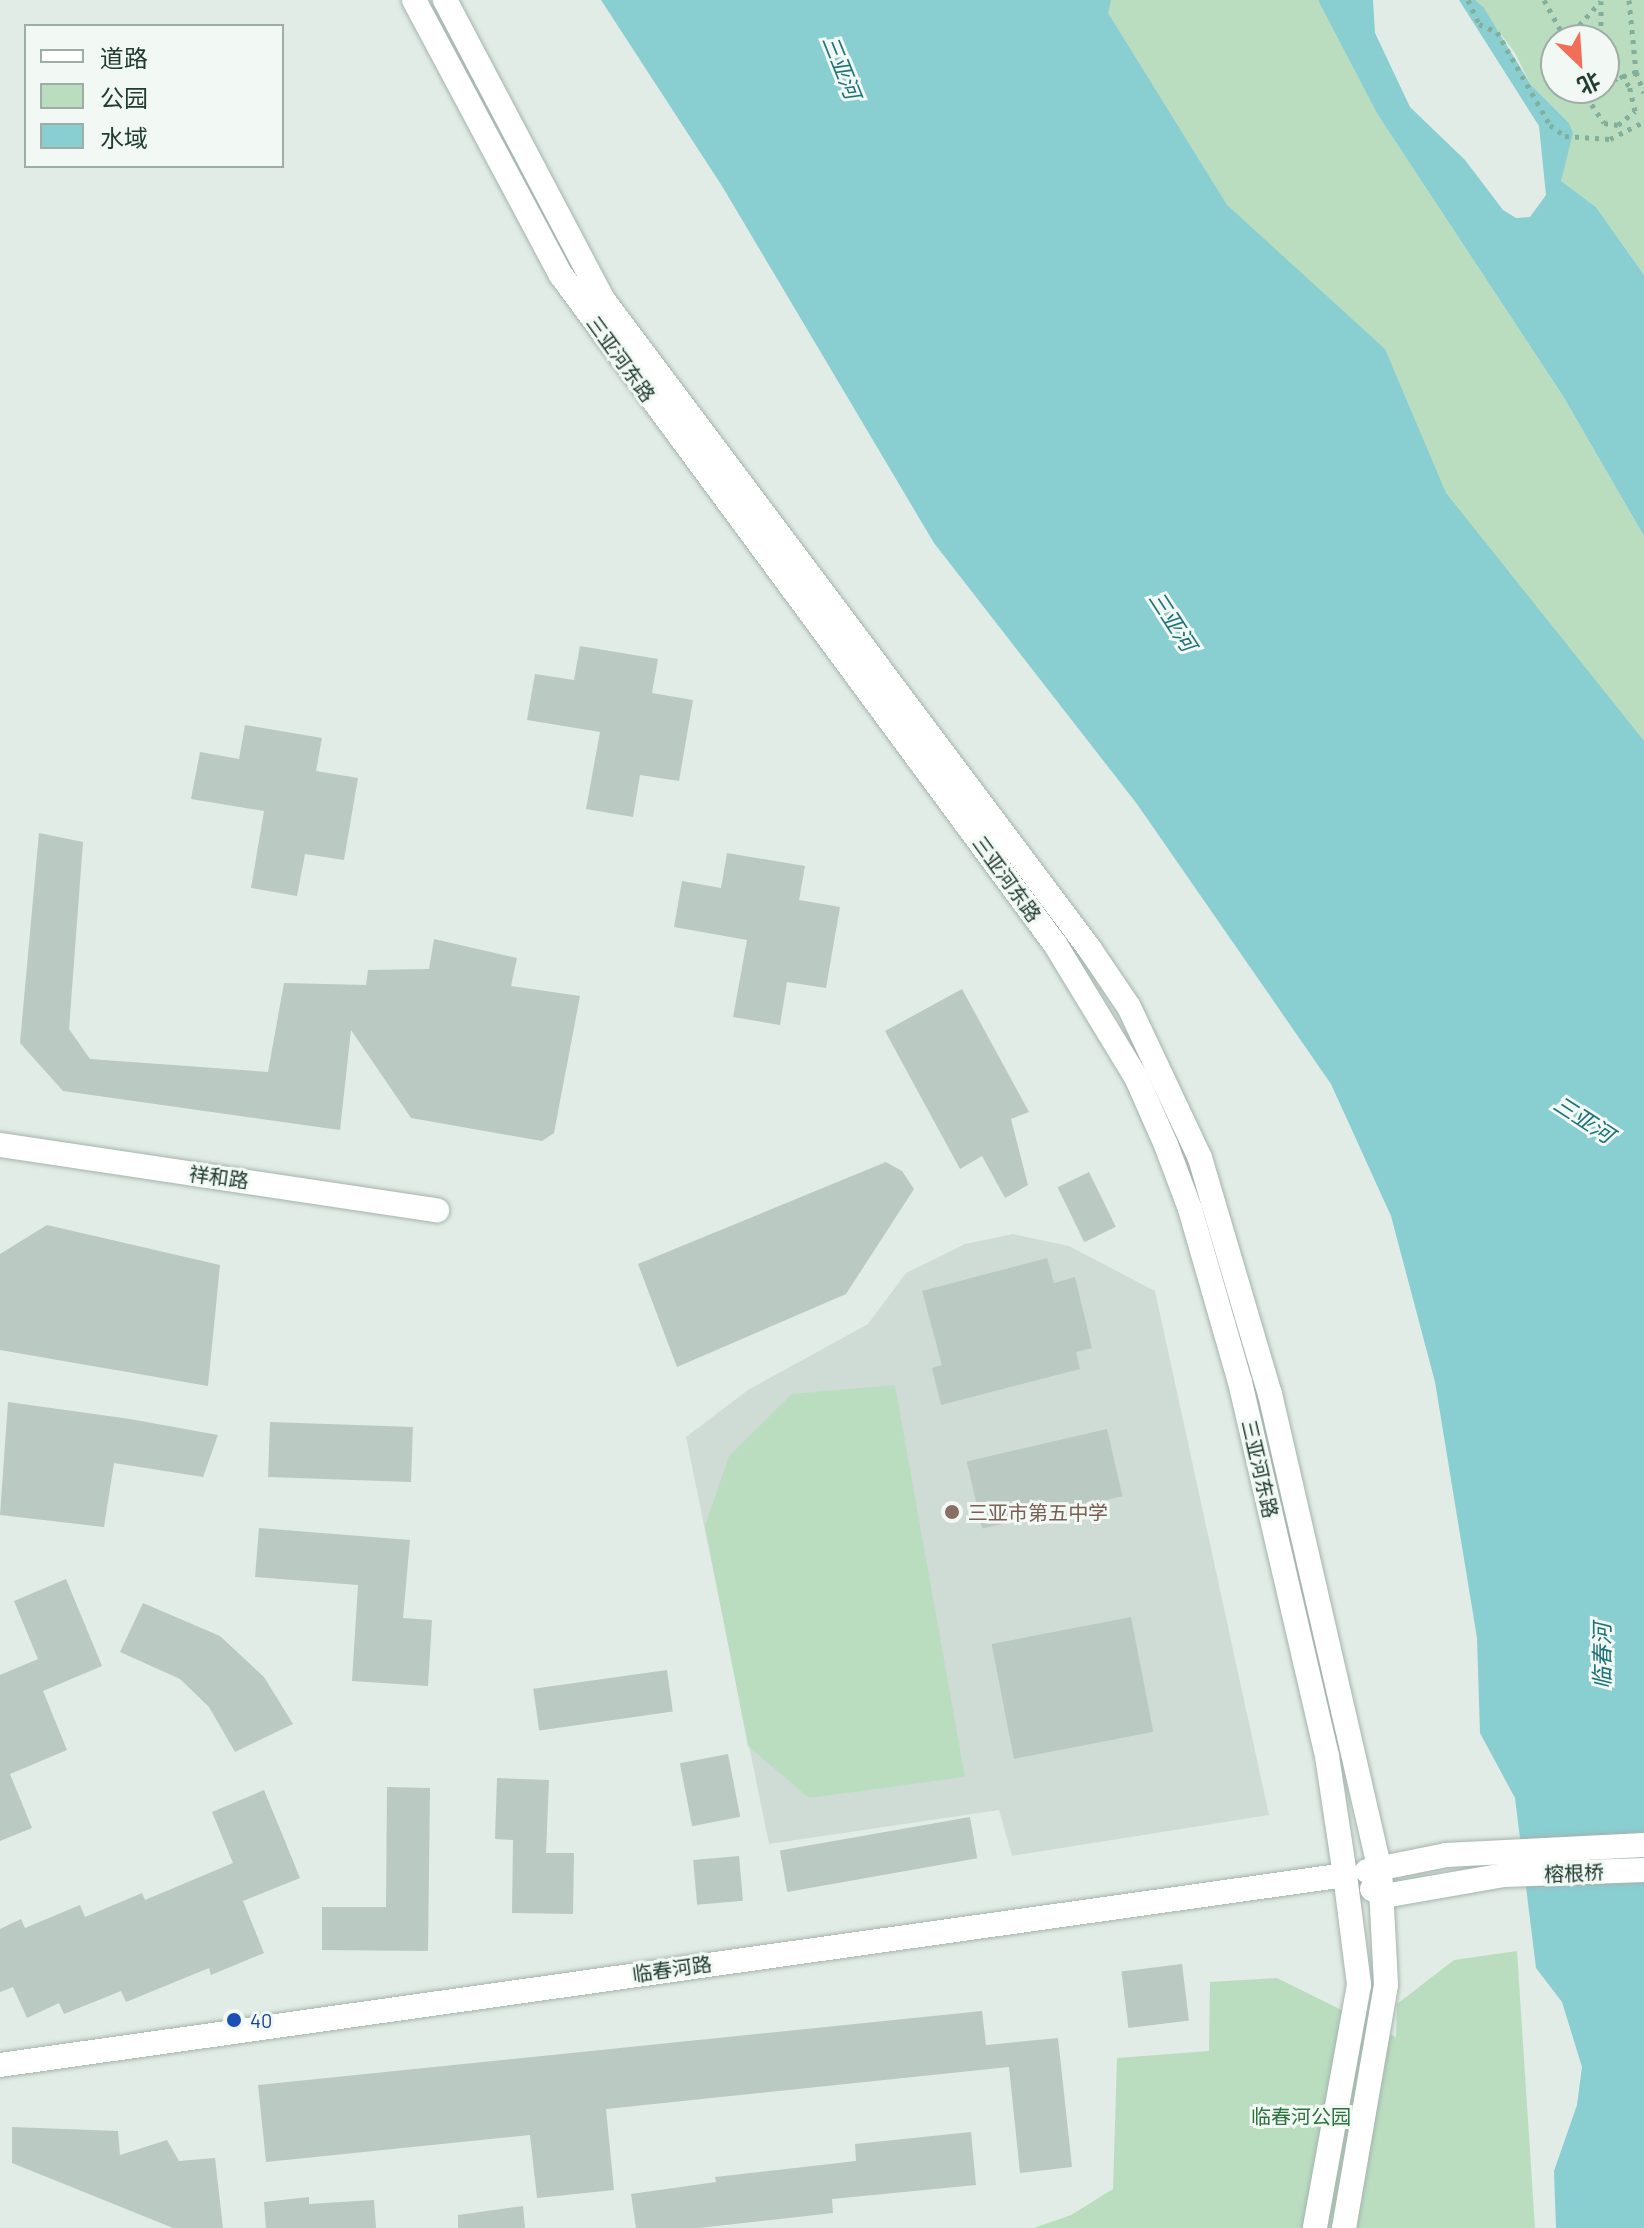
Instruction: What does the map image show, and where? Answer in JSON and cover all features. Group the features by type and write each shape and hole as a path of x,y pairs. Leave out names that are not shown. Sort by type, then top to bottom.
{"main road":[{"name":"三亚河东路","path":"414,0 575,296 1055,944 1136,1077 1190,1209 1240,1382 1327,1756 1359,1985 1315,2228"},
{"name":"三亚河东路","path":"445,0 604,301 1061,909 1129,1007 1200,1158 1229,1243 1270,1394 1384,1896 1386,1985 1344,2228"},
{"name":"祥和路","path":"0,1145 437,1210"},
{"name":"榕根桥","path":"1380,1869 1505,1850 1644,1845"},
{"path":"1345,1875 1380,1869"},
{"name":"榕根桥","path":"1384,1896 1504,1875 1644,1870"},
{"path":"1345,1875 1384,1896"},
{"name":"临春河路","path":"0,2065 1345,1875"}],"path":[{"path":"1468,0 1479,24 1497,32 1550,125 1565,136 1610,139 1644,122"},
{"path":"1545,0 1558,24"},
{"path":"1629,0 1636,72 1644,93"},
{"path":"1580,24 1600,1"},
{"path":"1600,1 1601,24"},
{"path":"1620,78 1636,72"},
{"path":"1590,104 1599,120 1618,125 1635,111 1620,73"}],"shaded area":[{"name":"三亚市第五中学","path":"1013,1234 1069,1246 1155,1291 1269,1815 1012,1856 999,1810 769,1844 686,1437 748,1390 868,1324 906,1273 965,1244"}],"green space":[{"path":"1100,0 1318,0 1344,42 1378,115 1563,396 1644,536 1644,768 1239,248"},
{"path":"1475,0 1644,0 1644,275 1596,207 1561,181 1569,123 1550,104 1620,104 1620,24 1540,24 1540,94 1531,85 1515,53"},
{"path":"895,1385 965,1777 809,1798 748,1746 705,1526 729,1456 792,1394"},
{"name":"临春河公园","path":"1517,1951 1535,2228 1034,2228 1071,2215 1113,2189 1117,2058 1209,2051 1210,1982 1277,1978 1396,2037 1397,2004 1454,1960"}],"water":[{"path":"601,0 1111,0 1108,13 1227,205 1385,349 1446,493 1644,741 1644,2228 1556,2228 1554,2171 1577,2105 1582,2067 1562,2002 1536,1968 1515,1798 1480,1733 1477,1638 1435,1382 1391,1216 1331,1084 1137,804 934,543 722,186"},
{"path":"1318,0 1373,0 1375,33 1410,107 1465,160 1503,210 1516,218 1530,217 1546,195 1539,126 1459,0 1475,0 1484,8 1531,85 1540,94 1540,104 1550,104 1569,123 1573,133 1561,181 1596,207 1644,275 1644,536 1563,396 1378,115"}],"building":[{"path":"580,646 658,659 652,693 693,700 679,781 640,775 633,817 586,809 600,732 527,720 535,674 574,680"},
{"path":"245,725 322,738 316,771 358,778 344,860 305,854 297,896 251,888 264,811 191,799 200,752 239,759"},
{"path":"39,833 83,842 69,1029 90,1059 268,1072 284,983 366,985 368,970 429,969 434,939 517,958 511,986 580,996 554,1133 542,1141 411,1118 351,1030 340,1130 63,1091 20,1043"},
{"path":"727,853 805,866 799,900 840,907 826,988 787,982 780,1025 733,1017 747,940 674,927 682,881 721,888"},
{"path":"962,989 1029,1112 1011,1119 1028,1185 1005,1198 982,1156 960,1169 885,1031"},
{"path":"886,1162 902,1171 914,1189 846,1294 677,1367 638,1264"},
{"path":"1089,1172 1116,1227 1084,1242 1058,1187"},
{"path":"47,1225 220,1265 208,1386 0,1350 0,1254"},
{"path":"1047,1258 1054,1283 1075,1277 1092,1348 1076,1352 1080,1369 941,1405 932,1368 942,1365 922,1291"},
{"path":"8,1402 218,1435 203,1477 114,1463 104,1527 0,1515"},
{"path":"270,1422 413,1427 411,1482 268,1477"},
{"path":"1107,1429 1123,1496 982,1529 967,1461"},
{"path":"259,1528 410,1540 403,1618 432,1620 428,1686 352,1681 358,1585 255,1577"},
{"path":"66,1579 102,1666 43,1691 67,1750 10,1774 32,1828 0,1841 0,1675 38,1659 14,1601"},
{"path":"143,1603 220,1636 264,1677 293,1724 235,1752 209,1707 180,1679 120,1652"},
{"path":"1131,1617 1153,1732 1014,1759 992,1644"},
{"path":"667,1670 673,1712 539,1730 533,1689"},
{"path":"728,1754 740,1817 692,1826 680,1763"},
{"path":"497,1778 549,1780 546,1853 574,1853 573,1914 512,1913 513,1840 495,1839"},
{"path":"387,1787 430,1788 428,1951 322,1950 322,1907 386,1907"},
{"path":"264,1790 300,1878 243,1901 264,1953 211,1975 209,1968 126,2002 121,1991 64,2014 59,2003 27,2018 13,1987 0,1992 0,1929 21,1919 25,1928 80,1905 85,1917 142,1893 145,1900 233,1863 212,1812"},
{"path":"970,1817 977,1858 787,1892 780,1851"},
{"path":"739,1856 743,1901 697,1905 693,1860"},
{"path":"1182,1964 1189,2021 1128,2028 1121,1971"},
{"path":"982,2011 986,2045 1058,2038 1072,2167 1020,2173 1009,2067 606,2109 614,2190 537,2198 530,2135 266,2162 258,2085"},
{"path":"12,2127 118,2131 120,2155 167,2140 179,2161 215,2158 223,2228 173,2228 12,2163"},
{"path":"971,2132 976,2185 832,2199 833,2213 698,2228 636,2228 631,2194 716,2182 715,2177 856,2161 855,2144"},
{"path":"309,2197 309,2204 374,2200 376,2228 266,2228 264,2202"},
{"path":"523,2206 525,2228 458,2228 458,2215"}],"place":[{"name":"三亚市第五中学","path":"952,1512"},
{"name":"40","path":"234,2020"}],"water label":[{"name":"三亚河","path":"842,67"},
{"name":"三亚河","path":"1173,621"},
{"name":"三亚河","path":"1584,1119"},
{"name":"临春河","path":"1602,1656"}]}
